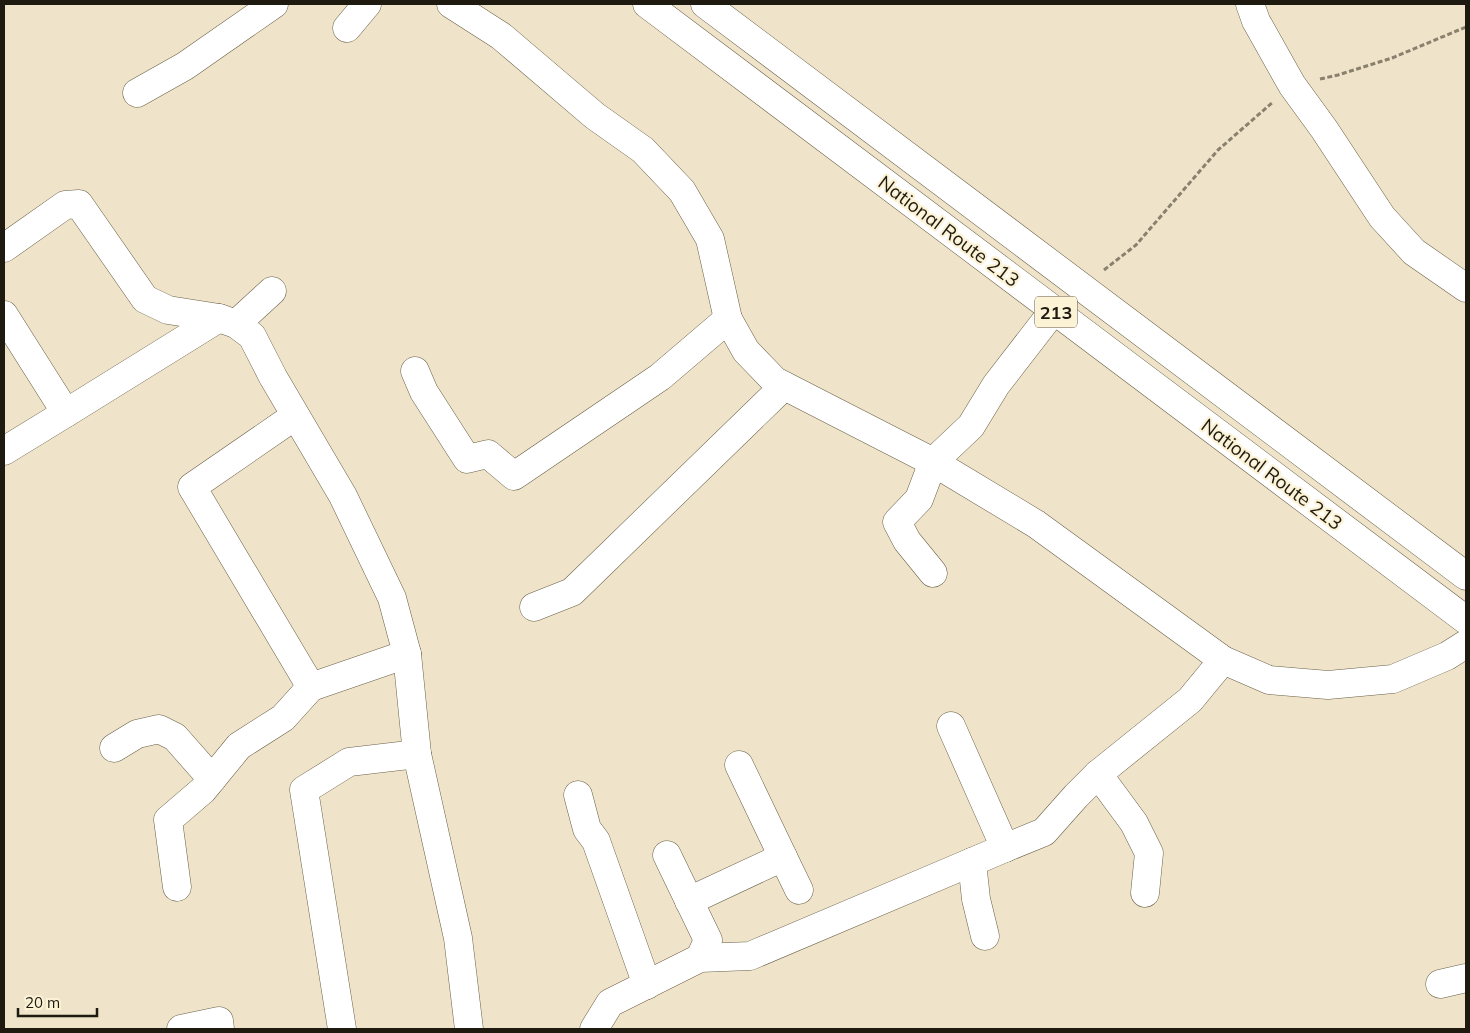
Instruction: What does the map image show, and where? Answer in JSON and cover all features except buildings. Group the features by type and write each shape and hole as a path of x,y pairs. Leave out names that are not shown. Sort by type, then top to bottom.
{"main road":[{"path":"137,93 185,66 274,4"},
{"path":"347,28 368,4"},
{"path":"452,4 501,36 595,116 643,150 682,191 710,240 728,319 746,351 775,381 933,462 1036,524 1223,660 1269,680 1328,685 1393,679 1447,656 1466,644"},
{"name":"National Route 213","path":"647,4 1466,620"},
{"name":"National Route 213","path":"705,4 1466,576"},
{"path":"1250,4 1256,21 1292,85 1324,129 1382,217 1414,252 1466,288"},
{"path":"4,248 65,206 79,204 144,299 168,310 227,321 252,336 272,377 343,496 392,598 407,654 417,754 458,938 469,1029"},
{"path":"4,451 66,413 227,321 272,291"},
{"path":"933,573 907,540 897,522 918,499 933,462 971,426 996,385 1054,310"},
{"path":"4,315 66,413"},
{"path":"415,371 424,392 467,459 488,454 514,476 660,377 728,319"},
{"path":"534,607 572,592 784,386"},
{"path":"295,416 192,487 311,687"},
{"path":"176,887 168,820 203,790 239,746 283,718 311,687 407,654"},
{"path":"594,1029 610,1003 700,958 750,956 1044,832 1098,774 1190,700 1223,660"},
{"path":"951,726 1005,848"},
{"path":"114,748 137,734 159,729 175,737 212,779"},
{"path":"342,1029 304,790 349,762 417,754"},
{"path":"739,765 799,890"},
{"path":"1098,774 1134,823 1149,853 1146,893"},
{"path":"578,795 587,829 596,840 647,985"},
{"path":"667,854 708,940 700,958"},
{"path":"689,901 783,857"},
{"path":"972,862 976,899 985,936"},
{"path":"1440,984 1466,978"},
{"path":"180,1029 219,1021 220,1029"}],"path":[{"path":"1081,286 1136,245 1218,150 1292,85 1338,75 1392,58 1466,27"}]}
